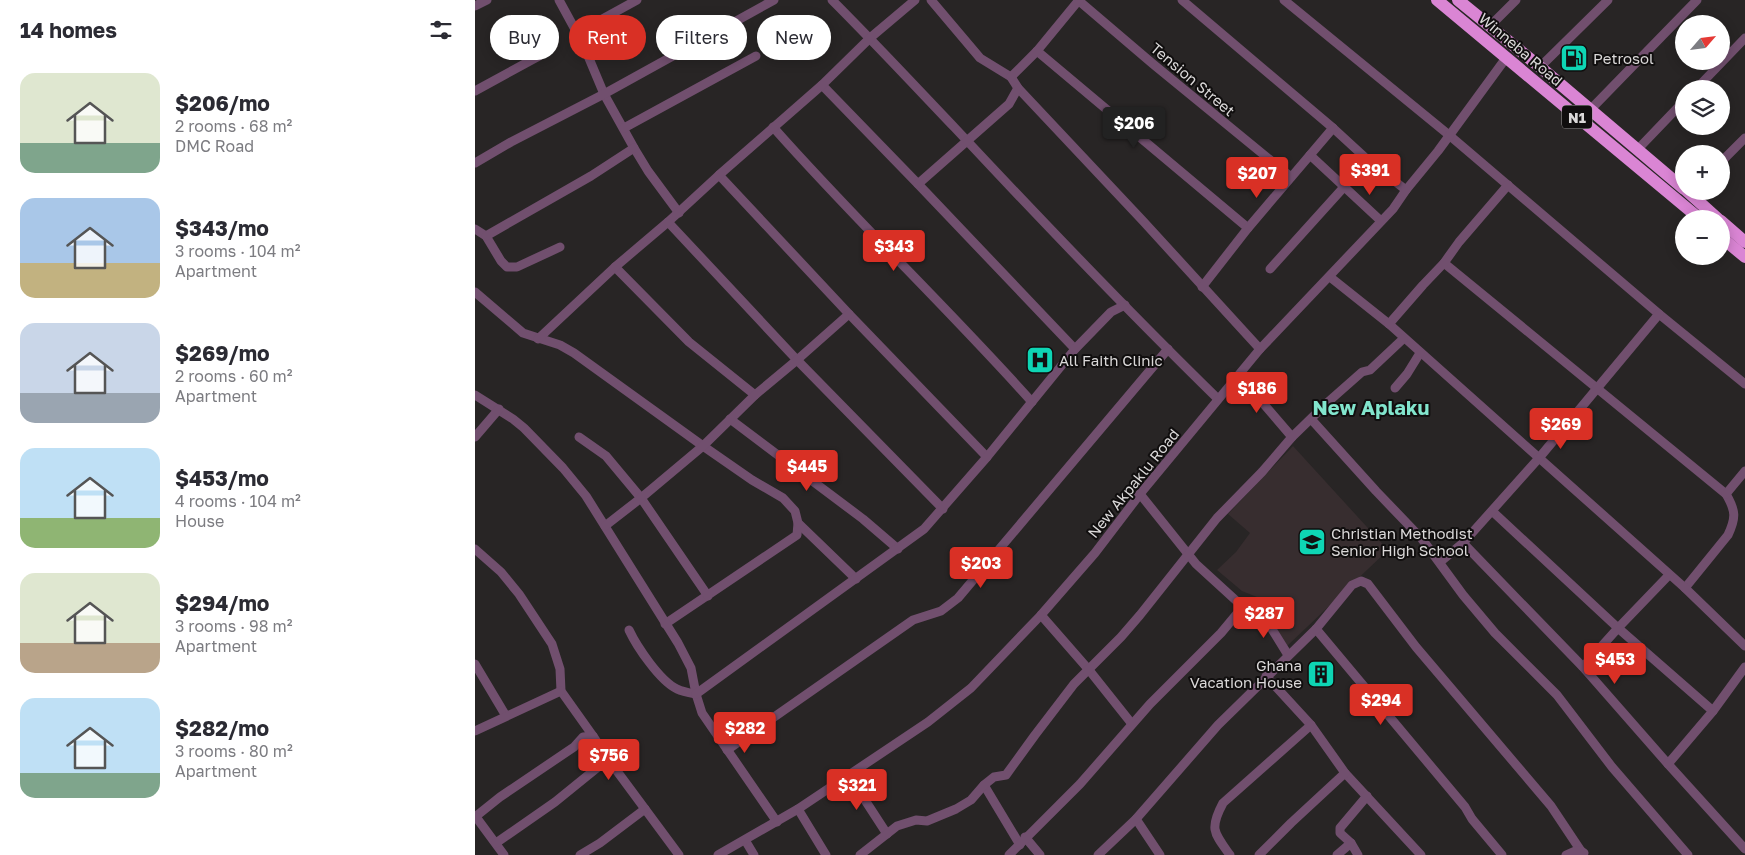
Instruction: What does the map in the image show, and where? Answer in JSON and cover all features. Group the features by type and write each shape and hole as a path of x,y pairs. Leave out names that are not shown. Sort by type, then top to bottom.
{"highway":[{"name":"Winneba Road","path":"1437,0 1689,210"},
{"name":"Winneba Road","path":"1458,0 1675,180"},
{"name":"Winneba Road","path":"1698,200 1708,210"},
{"path":"1730,229 1745,242"},
{"path":"1730,244 1745,257"}],"street":[{"path":"475,6 487,0"},
{"path":"559,0 569,18"},
{"path":"610,15 637,0"},
{"path":"475,163 774,0"},
{"path":"832,0 871,38 966,140 1167,349 1218,399"},
{"path":"538,339 615,267 679,213 915,0"},
{"path":"931,0 980,58 1011,77 1019,88 1260,349"},
{"path":"1011,77 1037,51 1079,0"},
{"name":"Tension Street","path":"1079,0 1153,64 1291,177"},
{"path":"1182,0 1333,128 1370,162 1406,190"},
{"path":"1284,0 1449,135 1659,314 1745,384"},
{"path":"1490,26 1516,0"},
{"path":"1540,67 1608,0"},
{"path":"1591,109 1697,0"},
{"path":"1705,80 1745,38"},
{"path":"1037,51 1248,228"},
{"path":"624,128 756,56"},
{"name":"New Akpaklu Road","path":"718,855 798,809 934,718 971,688 1041,615 1110,535 1140,494 1260,349 1393,209 1506,58"},
{"path":"475,91 532,60"},
{"path":"589,60 604,94 648,172 679,213"},
{"path":"822,85 1075,349"},
{"path":"918,184 1009,104 1019,88"},
{"path":"1638,149 1675,110"},
{"path":"773,127 819,179 965,329 1031,402"},
{"path":"1202,287 1248,228 1333,128"},
{"path":"1730,153 1745,138"},
{"path":"486,236 591,176 634,148"},
{"path":"1310,156 1381,222"},
{"path":"719,175 849,314 987,457"},
{"path":"1389,324 1444,263 1459,242 1508,185"},
{"path":"1271,269 1344,187"},
{"path":"668,222 797,360 943,509"},
{"path":"475,229 486,236 501,261 507,267 517,267 560,247"},
{"path":"1444,263 1726,494 1733,506 1734,517 1732,526 1728,535 1685,588"},
{"path":"615,267 689,342 755,395"},
{"path":"1330,276 1389,324 1420,354 1685,588 1745,646"},
{"path":"475,292 523,333 574,353 752,480 783,498 795,511 798,523 797,535 665,624"},
{"path":"696,694 924,529 987,457 1075,349 1111,312 1125,305"},
{"path":"605,526 703,446 755,395 849,314"},
{"path":"1440,562 1463,543 1539,458 1659,314"},
{"path":"859,855 903,824 915,820 927,821 956,809 971,800 983,785 995,777 1006,775 1074,684 1140,615 1217,518 1262,472 1292,437 1355,378 1363,372 1370,370 1403,338"},
{"path":"727,750 913,620 941,611 958,598 1167,349"},
{"path":"1395,388 1420,354"},
{"path":"1237,376 1257,395 1292,437"},
{"path":"475,395 499,409 524,428 563,468 586,496 691,668 702,714 777,822"},
{"path":"475,437 499,409"},
{"path":"730,419 863,519 898,549"},
{"path":"1311,419 1376,491 1422,538 1463,595 1495,633 1557,695 1612,767 1689,855"},
{"path":"579,437 606,456 641,498 708,596"},
{"path":"1726,494 1745,471"},
{"path":"1140,494 1196,564 1242,606"},
{"path":"1492,511 1618,628 1713,711"},
{"path":"798,523 856,579"},
{"path":"1463,543 1583,667 1745,849"},
{"path":"475,549 501,572 519,594 551,644 560,669 561,691 608,759 679,855"},
{"path":"1583,667 1669,575"},
{"path":"1098,855 1136,819 1203,741 1266,676 1316,629 1352,585 1361,581 1368,584 1417,647 1551,806 1584,853"},
{"path":"1009,855 1080,784 1132,724 1221,633 1245,603 1255,602 1288,655"},
{"path":"1041,615 1089,670 1132,724"},
{"path":"1316,629 1465,807 1472,819 1502,855"},
{"path":"629,630 641,651 671,685 696,694"},
{"path":"475,664 506,716"},
{"path":"1668,764 1713,711 1745,667"},
{"path":"1266,676 1311,725 1345,773 1421,855"},
{"path":"475,731 561,691"},
{"path":"1230,855 1218,838 1214,826 1223,803 1311,725"},
{"path":"504,855 475,817 500,797 574,747 583,737 593,736"},
{"path":"496,843 555,802 608,759"},
{"path":"1259,855 1345,773"},
{"path":"848,774 887,834"},
{"path":"983,785 1023,841 1040,855"},
{"path":"1358,855 1351,843 1340,833 1340,828 1367,796"},
{"path":"580,855 600,844 645,809"},
{"path":"798,809 826,855"},
{"path":"1136,819 1157,853"},
{"path":"745,840 754,855"},
{"path":"1337,855 1351,843"},
{"path":"1566,855 1575,851 1584,853"}],"shaded area":[{"name":"Christian Methodist Senior High School","path":"1293,446 1388,550 1286,647 1257,597 1242,591 1217,570 1236,552 1250,533 1228,514"}],"place":[{"name":"Petrosol","path":"1574,58"},
{"name":"All Faith Clinic","path":"1040,360"},
{"name":"Christian Methodist Senior High School","path":"1312,542"},
{"name":"Ghana Vacation House","path":"1321,674"}],"district":[{"name":"New Aplaku","path":"1371,407"}]}
